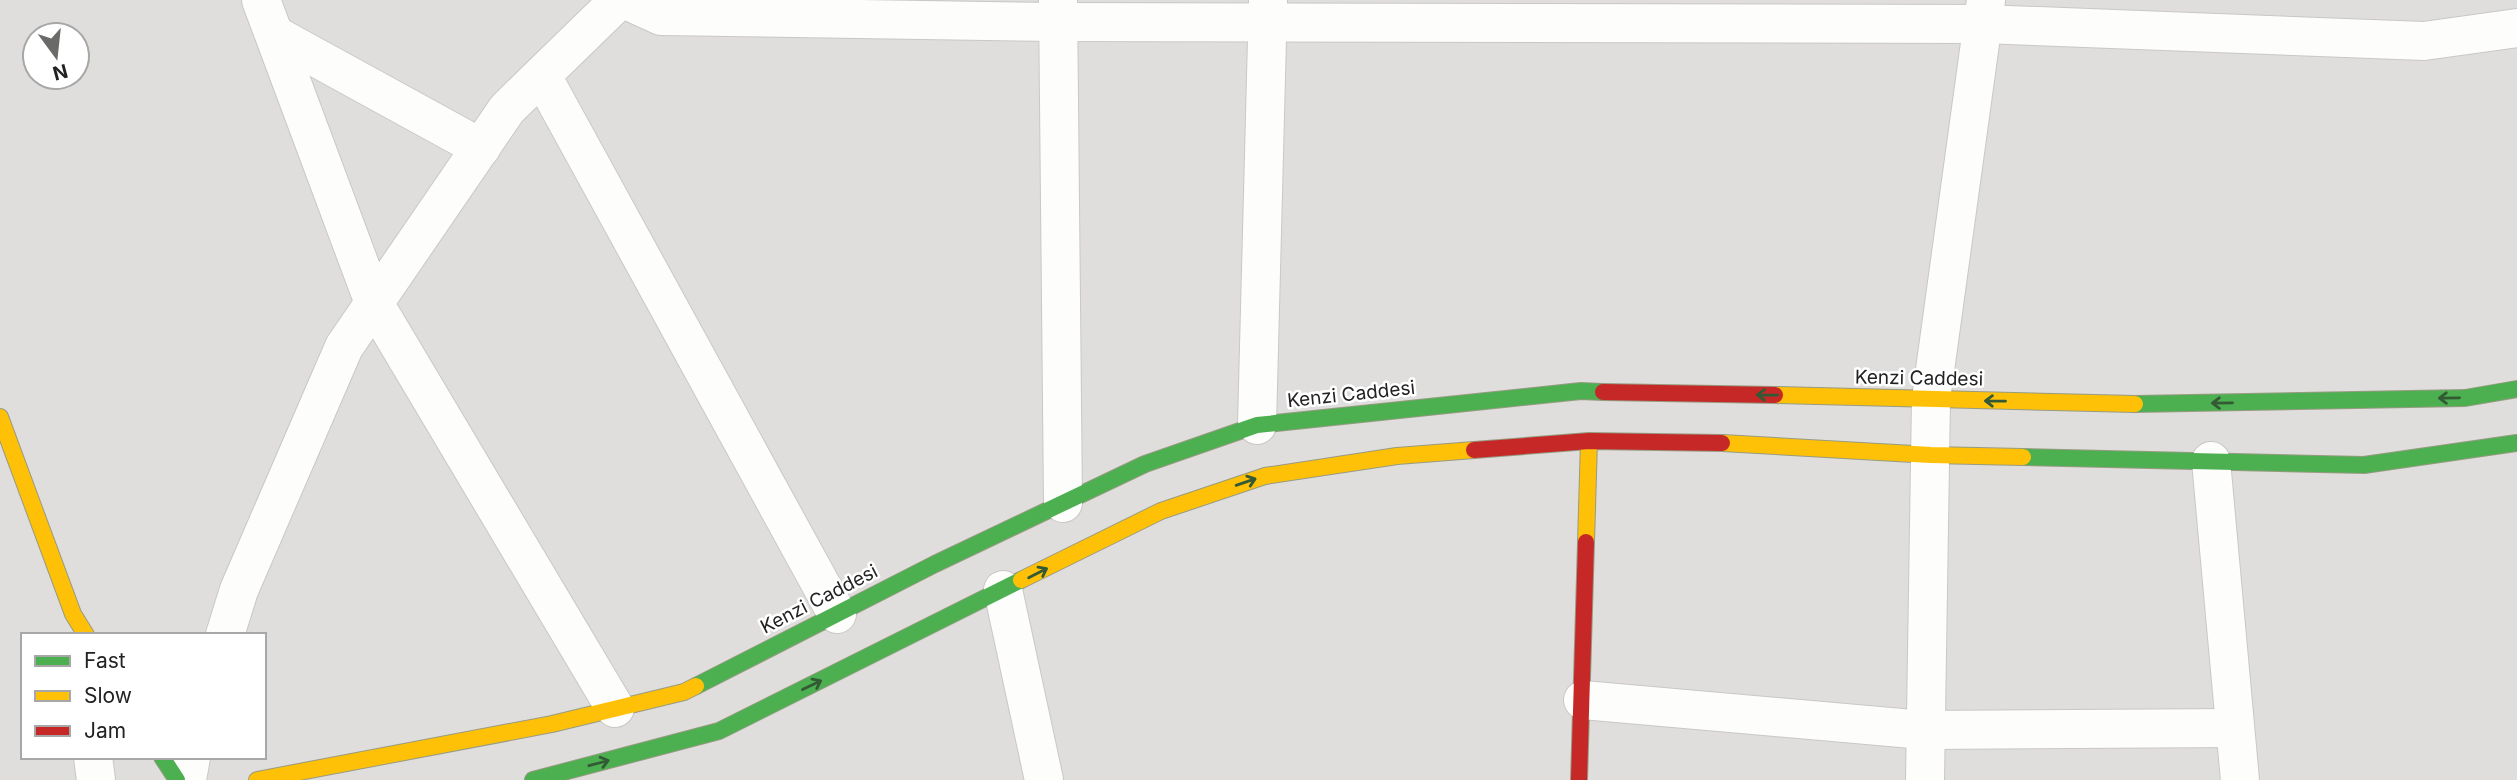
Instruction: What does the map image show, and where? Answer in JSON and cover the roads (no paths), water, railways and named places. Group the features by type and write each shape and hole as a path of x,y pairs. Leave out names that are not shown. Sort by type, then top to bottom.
{"main road":[{"name":"Kenzi Caddesi","path":"257,780 552,724 684,692 935,564 1145,464 1257,425 1581,391 2141,404 2465,398 2517,390"},
{"path":"0,417 78,628"},
{"path":"1579,780 1589,441"},
{"path":"533,780 719,731 1161,511 1265,476 1397,456 1589,441 1683,441 1931,455 2364,465 2517,443"},
{"path":"163,759 177,780"}],"street":[{"path":"261,0 374,303 615,708"},
{"path":"226,633 239,590 344,347 507,109 619,0"},
{"path":"626,0 662,16 1058,11 1984,12 2424,41 2517,27"},
{"path":"1058,11 1063,503"},
{"path":"1257,425 1268,11"},
{"path":"1925,780 1931,399 1984,12"},
{"path":"275,35 481,148"},
{"path":"542,76 837,614"},
{"path":"2211,461 2240,780"},
{"path":"1003,590 1044,780"},
{"path":"1583,700 1924,730 2234,729"},
{"path":"93,759 96,780"},
{"path":"187,780 191,759"}]}
